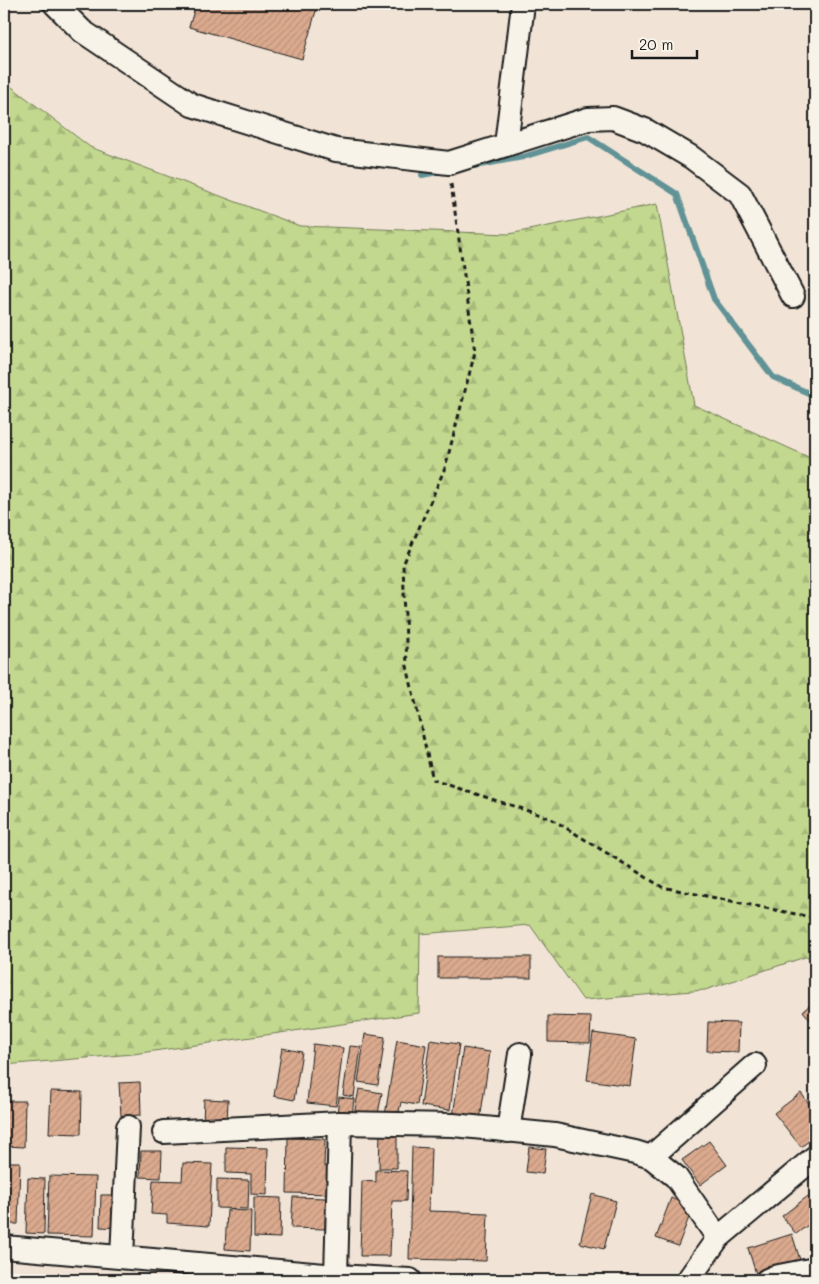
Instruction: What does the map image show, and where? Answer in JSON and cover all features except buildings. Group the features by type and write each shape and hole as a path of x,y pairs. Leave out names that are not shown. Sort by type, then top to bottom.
{"street":[{"path":"55,4 82,31 192,105 336,150 448,163 588,119 613,118 645,130 691,157 740,194 793,296"},
{"path":"506,145 523,4"},
{"path":"508,1131 520,1054"},
{"path":"651,1157 755,1066"},
{"path":"336,1276 340,1123"},
{"path":"164,1132 340,1123 453,1124 555,1135 651,1157 676,1177 718,1238"},
{"path":"122,1257 128,1127"},
{"path":"688,1280 718,1238 815,1157"},
{"path":"4,1246 336,1276 410,1280"},
{"path":"767,1280 815,1269"}],"path":[{"path":"454,203 474,352 445,468 403,565 407,666 433,780 550,818 662,886 815,918"}],"green space":[{"path":"4,81 90,147 300,226 509,234 657,204 694,405 815,460 815,956 805,957 705,990 583,1000 530,925 420,934 419,1013 133,1054 4,1065"}],"waterway":[{"path":"475,166 523,157 588,137 677,194 714,299 773,377 815,396"},
{"path":"422,175 443,171"}]}
